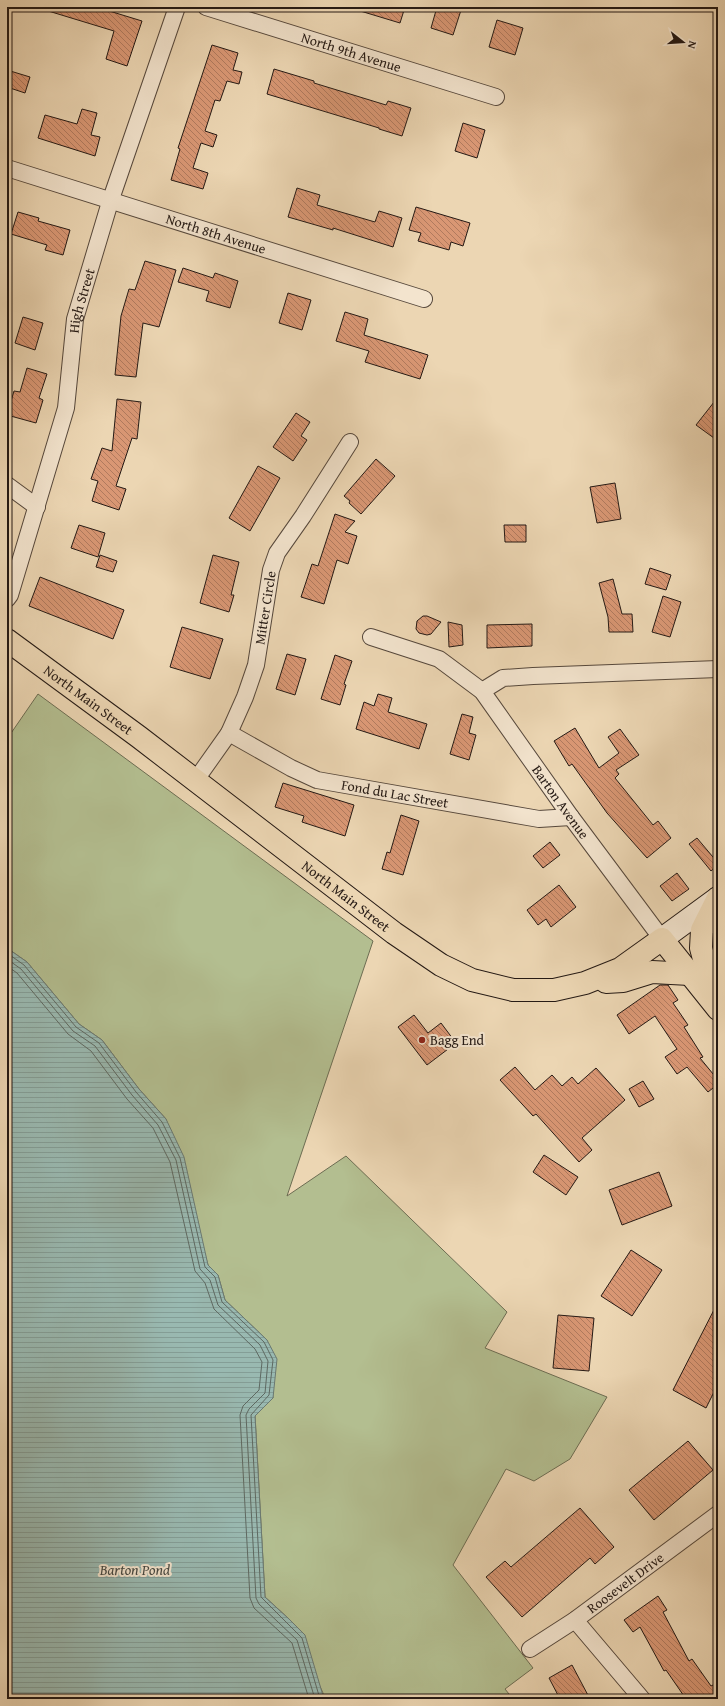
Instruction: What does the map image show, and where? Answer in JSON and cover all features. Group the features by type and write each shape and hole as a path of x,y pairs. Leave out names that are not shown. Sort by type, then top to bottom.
{"main road":[{"name":"North Main Street","path":"7,640 139,737 394,933 441,965 472,980 513,990 554,990 585,983 620,969 718,898"},
{"path":"717,1008 701,948 702,930 718,898"},
{"name":"Barton Avenue","path":"662,939 717,1008"},
{"path":"585,983 623,981 652,972 690,974"}],"street":[{"name":"High Street","path":"7,598 10,595 66,408 75,319 110,202 177,7"},
{"name":"North 9th Avenue","path":"206,7 496,97"},
{"name":"North 8th Avenue","path":"7,168 110,202 424,299"},
{"name":"Mitter Circle","path":"195,781 229,733 245,696 256,665 271,570 277,553 304,516 350,442"},
{"path":"7,485 37,507"},
{"name":"Barton Avenue","path":"372,637 439,660 482,691 571,817 662,939"},
{"path":"482,691 503,678 718,669"},
{"name":"Fond du Lac Street","path":"229,733 291,768 317,780 539,819 571,817"},
{"name":"Roosevelt Drive","path":"530,1649 575,1620 718,1514"},
{"path":"575,1620 642,1699"}],"green space":[{"path":"38,694 373,941 287,1196 346,1156 507,1312 485,1348 607,1397 570,1459 534,1481 506,1469 453,1565 533,1668 505,1689 513,1699 324,1699 323,1693 289,1619 265,1597 255,1415 273,1398 267,1340 225,1300 218,1275 208,1265 166,1119 139,1089 102,1040 79,1024 27,962 7,948 7,739"}],"water":[{"name":"Barton Pond","path":"7,948 27,962 79,1024 102,1040 139,1089 166,1119 184,1157 208,1265 218,1275 225,1300 267,1340 277,1359 273,1398 255,1416 265,1597 305,1635 324,1699 7,1699"}],"building":[{"path":"45,7 107,7 106,10 142,21 127,66 106,59 114,31 45,10"},
{"path":"357,7 405,7 400,23 357,10"},
{"path":"437,7 462,7 453,35 431,28"},
{"path":"497,20 523,28 515,55 489,47"},
{"path":"212,45 238,53 233,70 242,72 239,84 227,81 220,101 215,100 205,131 217,135 213,147 201,143 193,168 208,173 203,189 171,180 180,149 178,148"},
{"path":"274,69 386,105 388,101 411,108 402,136 267,94"},
{"path":"7,70 30,77 25,93 7,87"},
{"path":"82,109 97,113 91,135 100,137 95,156 38,138 45,115 77,124"},
{"path":"463,123 485,130 477,158 455,151"},
{"path":"297,188 320,195 317,205 375,222 379,211 402,218 393,247 333,228 333,230 288,217"},
{"path":"416,207 470,223 463,246 451,242 449,250 418,241 421,233 409,230"},
{"path":"18,212 39,218 38,221 70,230 63,255 45,250 47,245 11,234"},
{"path":"145,261 176,270 159,327 143,323 136,377 115,375 121,316 129,289 135,290"},
{"path":"183,268 213,278 215,273 238,281 230,308 206,301 209,291 178,282"},
{"path":"288,293 311,300 302,330 279,323"},
{"path":"345,312 368,319 364,335 428,355 420,379 365,362 369,351 336,341"},
{"path":"23,317 43,323 35,350 15,343"},
{"path":"27,368 47,374 39,398 43,400 36,423 7,415 14,391 20,392"},
{"path":"718,397 718,441 696,425"},
{"path":"117,399 141,402 137,439 132,438 116,486 126,489 119,510 92,501 98,481 91,479 102,448 112,451"},
{"path":"296,413 310,422 301,436 307,440 293,461 273,447"},
{"path":"376,459 395,476 361,514 344,496"},
{"path":"258,466 280,478 250,531 229,518"},
{"path":"615,483 621,519 597,523 590,487"},
{"path":"335,514 355,521 345,532 357,536 348,564 337,560 324,604 301,597 312,564 318,566"},
{"path":"79,525 105,533 98,557 71,548"},
{"path":"504,525 526,525 526,542 505,542"},
{"path":"100,555 117,561 113,572 96,567"},
{"path":"213,555 239,562 231,595 234,595 229,612 200,603"},
{"path":"650,568 671,575 666,590 645,584"},
{"path":"40,577 124,610 113,639 29,606"},
{"path":"613,579 622,614 632,614 633,632 609,632 608,617 599,583"},
{"path":"663,596 681,602 670,637 652,632"},
{"path":"423,616 427,616 441,622 431,634 427,635 419,633 416,629 417,621"},
{"path":"448,622 462,625 463,645 449,647"},
{"path":"532,624 532,646 487,648 487,625"},
{"path":"182,627 223,639 210,679 170,667"},
{"path":"287,654 306,659 295,695 276,689"},
{"path":"335,655 352,661 344,684 346,685 340,705 321,699"},
{"path":"378,694 392,698 388,712 427,724 419,749 356,729 364,702 374,706"},
{"path":"462,714 473,717 469,733 476,735 469,760 450,754"},
{"path":"575,728 599,768 619,753 608,737 620,729 639,755 616,770 619,774 615,778 653,825 658,821 671,838 647,858 607,813 572,764 569,766 554,741"},
{"path":"283,783 354,805 345,836 302,822 304,816 275,807"},
{"path":"401,815 419,821 403,875 382,869 387,852 390,853"},
{"path":"697,838 718,863 718,865 711,871 689,844"},
{"path":"550,842 560,855 543,868 533,856"},
{"path":"677,873 689,889 672,901 660,886"},
{"path":"559,885 576,907 551,927 546,919 538,925 527,910"},
{"path":"660,985 668,985 678,1000 673,1003 688,1025 684,1027 703,1057 700,1058 718,1080 718,1084 708,1092 687,1067 677,1074 665,1057 677,1049 655,1016 629,1034 617,1015"},
{"path":"414,1015 428,1033 441,1023 456,1043 427,1065 398,1027"},
{"path":"515,1067 535,1090 552,1075 562,1086 572,1077 578,1084 596,1068 625,1100 582,1138 592,1150 579,1162 536,1114 533,1116 500,1080"},
{"path":"643,1081 654,1099 639,1107 629,1089"},
{"path":"544,1155 578,1177 566,1195 533,1172"},
{"path":"659,1172 672,1206 622,1225 609,1190"},
{"path":"631,1250 662,1270 632,1316 601,1296"},
{"path":"718,1302 718,1384 706,1408 673,1390"},
{"path":"558,1315 594,1318 589,1371 553,1368"},
{"path":"688,1441 713,1470 654,1520 629,1490"},
{"path":"580,1508 614,1547 595,1564 590,1558 522,1617 486,1577 505,1561 511,1567"},
{"path":"658,1596 667,1610 663,1612 689,1661 692,1659 711,1686 713,1685 718,1692 718,1699 686,1699 666,1670 664,1671 640,1627 633,1632 624,1620"},
{"path":"572,1665 590,1699 560,1699 549,1678"}],"place":[{"name":"Bagg End","path":"422,1040"}]}
